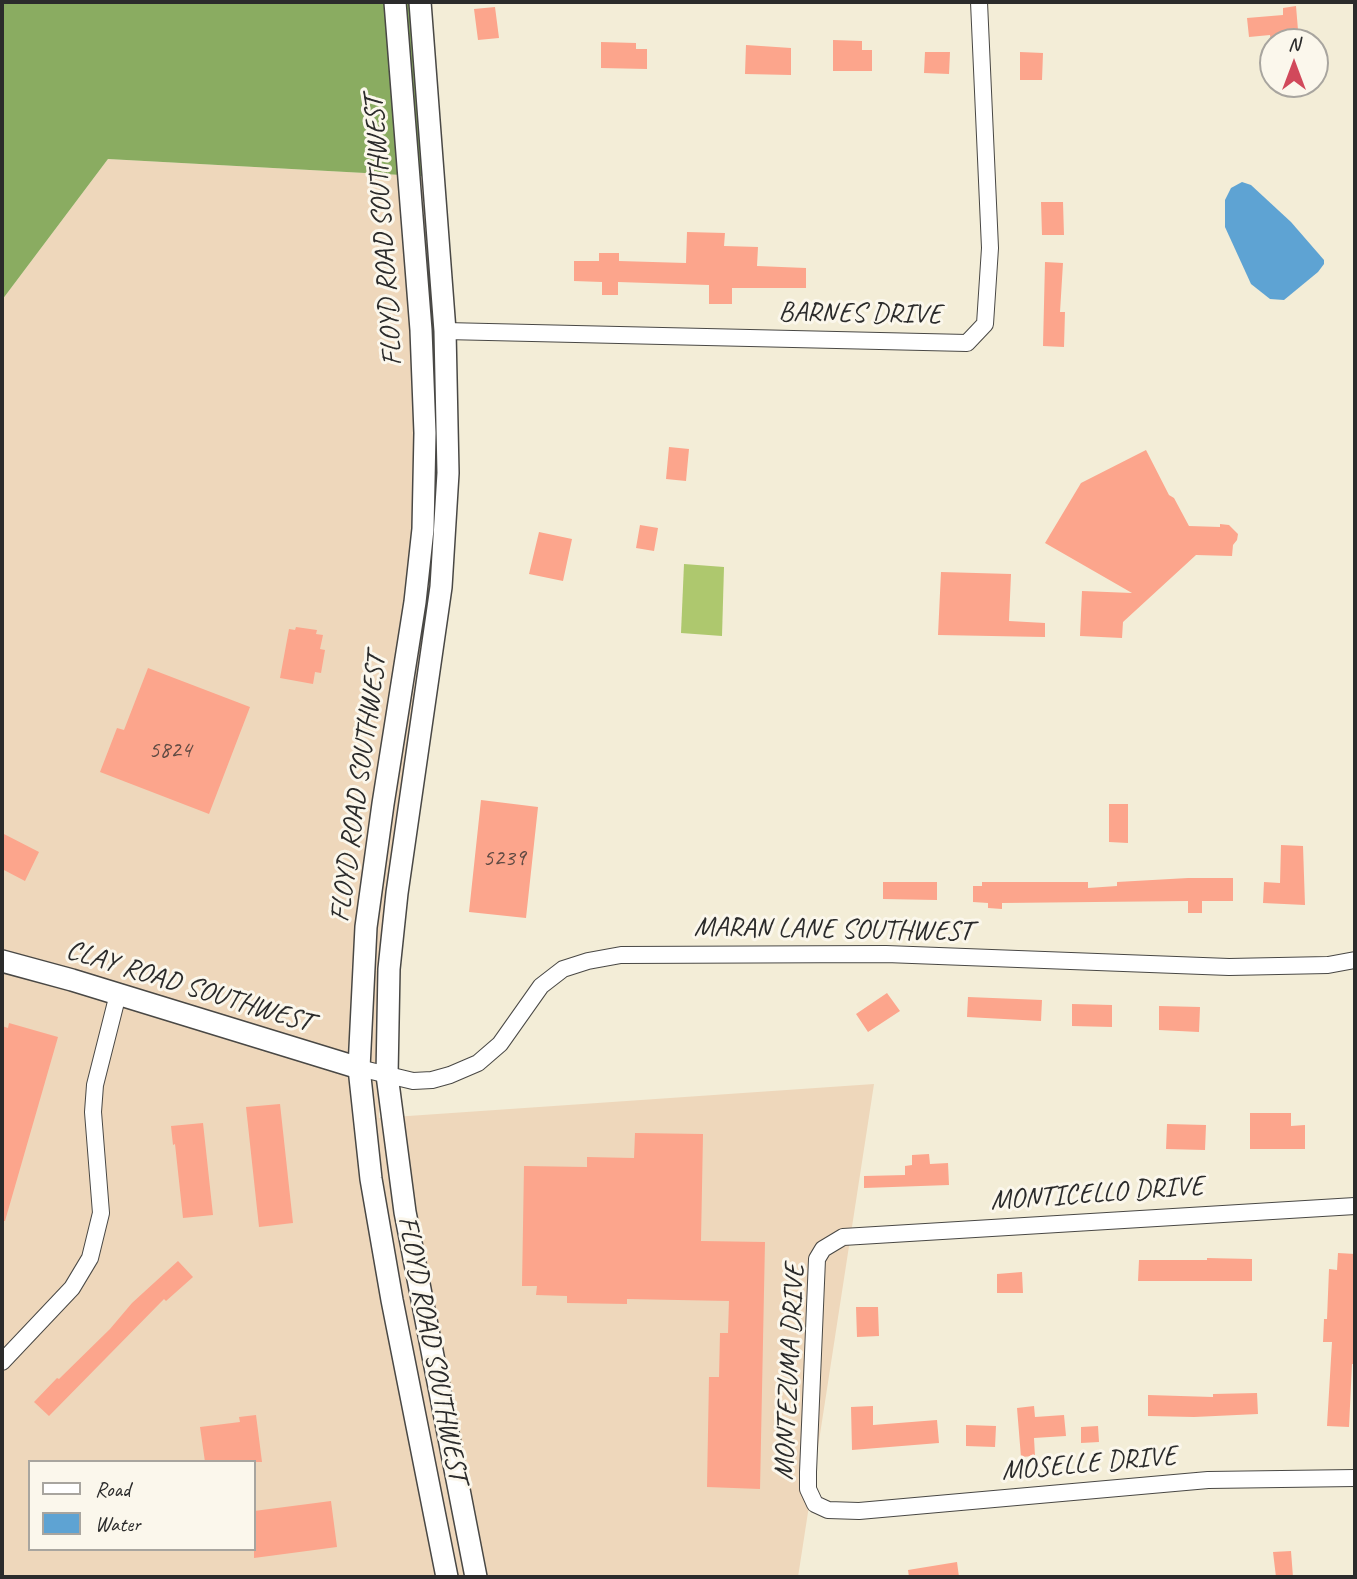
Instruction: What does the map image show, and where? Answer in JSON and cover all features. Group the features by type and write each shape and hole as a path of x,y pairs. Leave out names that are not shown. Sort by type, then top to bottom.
{"main road":[{"name":"FLOYD ROAD SOUTHWEST","path":"395,2 421,330 425,433 423,520 415,602 366,926 359,1068 375,1203 447,1577"},
{"name":"FLOYD ROAD SOUTHWEST","path":"420,2 445,331 448,438 446,523 430,671 397,893 389,969 387,1075 405,1212 476,1577"},
{"name":"CLAY ROAD SOUTHWEST","path":"2,961 359,1068"}],"street":[{"name":"BARNES DRIVE","path":"445,331 967,343 985,324 990,248 979,2"},
{"name":"MARAN LANE SOUTHWEST","path":"359,1068 413,1082 432,1080 478,1063 500,1044 541,986 564,969 588,961 621,956 886,954 1230,967 1328,965 1355,960"},
{"path":"2,1362 72,1288 90,1258 101,1213 93,1112 95,1085 118,994"},
{"name":"MONTICELLO DRIVE","path":"843,1237 1355,1206"},
{"name":"MONTEZUMA DRIVE","path":"828,1510 815,1504 808,1489 817,1259 824,1249 843,1237"},
{"name":"MOSELLE DRIVE","path":"828,1510 859,1511 1208,1480 1355,1478"}],"shaded area":[{"path":"108,159 438,177 442,569 379,1065 379,1118 874,1084 798,1577 2,1577 2,300"}],"green space":[{"path":"2,2 429,2 438,177 108,159 2,300"},
{"path":"684,564 724,567 722,636 681,633"}],"water":[{"path":"1242,182 1251,185 1291,222 1324,260 1318,272 1284,300 1270,299 1251,284 1225,227 1225,200 1231,188"}],"building":[{"path":"1296,6 1298,28 1259,28 1259,36 1249,37 1247,18 1283,15 1283,8"},
{"path":"495,7 499,38 478,40 474,9"},
{"path":"833,40 862,41 862,50 872,50 872,71 833,71"},
{"path":"601,42 636,43 636,49 647,49 647,69 601,68"},
{"path":"746,45 791,48 791,75 745,74"},
{"path":"925,52 950,52 949,74 924,73"},
{"path":"1020,52 1043,53 1042,80 1020,80"},
{"path":"1041,202 1063,202 1064,235 1042,235"},
{"path":"687,232 725,233 724,246 758,247 757,266 806,268 806,288 732,288 732,304 709,304 709,285 618,282 618,295 602,295 602,282 574,281 574,261 599,261 599,253 619,253 619,261 686,263"},
{"path":"1045,262 1063,263 1060,312 1065,312 1064,347 1043,346"},
{"path":"669,447 689,449 686,481 666,479"},
{"path":"1146,450 1169,495 1174,498 1189,526 1229,525 1238,534 1232,556 1196,555 1123,622 1122,638 1080,636 1082,591 1132,593 1045,543 1081,483"},
{"path":"640,525 658,528 654,551 636,548"},
{"path":"539,532 572,539 563,581 529,574"},
{"path":"941,572 1011,574 1009,621 1045,623 1045,637 938,635"},
{"path":"296,627 317,630 316,634 323,635 320,649 325,650 321,673 315,672 313,684 280,678 289,629 295,630"},
{"path":"148,668 250,707 209,814 100,772 117,728 124,730"},
{"path":"481,800 538,807 526,918 469,912"},
{"path":"1109,804 1128,804 1128,843 1109,842"},
{"path":"2,833 39,852 25,881 2,869"},
{"path":"1281,845 1303,846 1305,905 1263,903 1264,882 1280,883"},
{"path":"1233,878 1233,901 1202,901 1202,913 1188,913 1188,901 1002,903 1002,909 988,908 988,903 973,902 973,886 982,886 982,882 1088,882 1088,888 1117,886 1117,882"},
{"path":"883,882 937,882 937,900 883,899"},
{"path":"887,993 900,1011 868,1032 856,1014"},
{"path":"968,997 1042,1000 1041,1021 967,1017"},
{"path":"1072,1004 1112,1005 1112,1027 1072,1026"},
{"path":"1159,1006 1200,1007 1199,1032 1159,1030"},
{"path":"9,1023 58,1037 5,1221 2,1221 2,1026 8,1028"},
{"path":"280,1104 293,1223 259,1227 246,1107"},
{"path":"1250,1113 1291,1113 1291,1126 1305,1125 1305,1149 1250,1149"},
{"path":"203,1123 213,1215 183,1218 171,1126"},
{"path":"1167,1124 1206,1125 1205,1150 1166,1149"},
{"path":"635,1133 703,1134 701,1241 765,1242 760,1489 707,1487 709,1377 719,1377 720,1333 728,1333 729,1301 627,1299 627,1304 567,1303 567,1296 536,1295 537,1286 522,1286 524,1166 587,1167 587,1157 634,1158"},
{"path":"929,1154 930,1164 948,1163 949,1185 864,1188 864,1176 905,1175 905,1166 912,1165 912,1155"},
{"path":"1338,1253 1355,1254 1354,1364 1349,1427 1327,1426 1332,1342 1323,1342 1324,1319 1327,1319 1329,1269 1337,1270"},
{"path":"1252,1259 1252,1281 1138,1281 1139,1260"},
{"path":"178,1261 193,1277 166,1301 164,1299 49,1416 34,1402 110,1329 132,1303"},
{"path":"1022,1272 1023,1293 997,1293 997,1274"},
{"path":"856,1307 878,1307 879,1336 857,1337"},
{"path":"1257,1393 1258,1414 1148,1416 1148,1395 1213,1397 1213,1394"},
{"path":"873,1406 873,1425 937,1420 939,1443 852,1450 851,1407"},
{"path":"1034,1406 1035,1417 1064,1415 1066,1436 1034,1438 1035,1456 1021,1457 1017,1408"},
{"path":"256,1415 262,1462 205,1460 200,1427 240,1422 239,1417"},
{"path":"966,1425 996,1426 995,1447 966,1446"},
{"path":"1098,1426 1099,1442 1081,1443 1081,1427"},
{"path":"331,1501 337,1547 254,1558 256,1511"},
{"path":"1291,1551 1293,1577 1276,1577 1273,1552"},
{"path":"957,1562 959,1577 909,1577 908,1570"}]}
